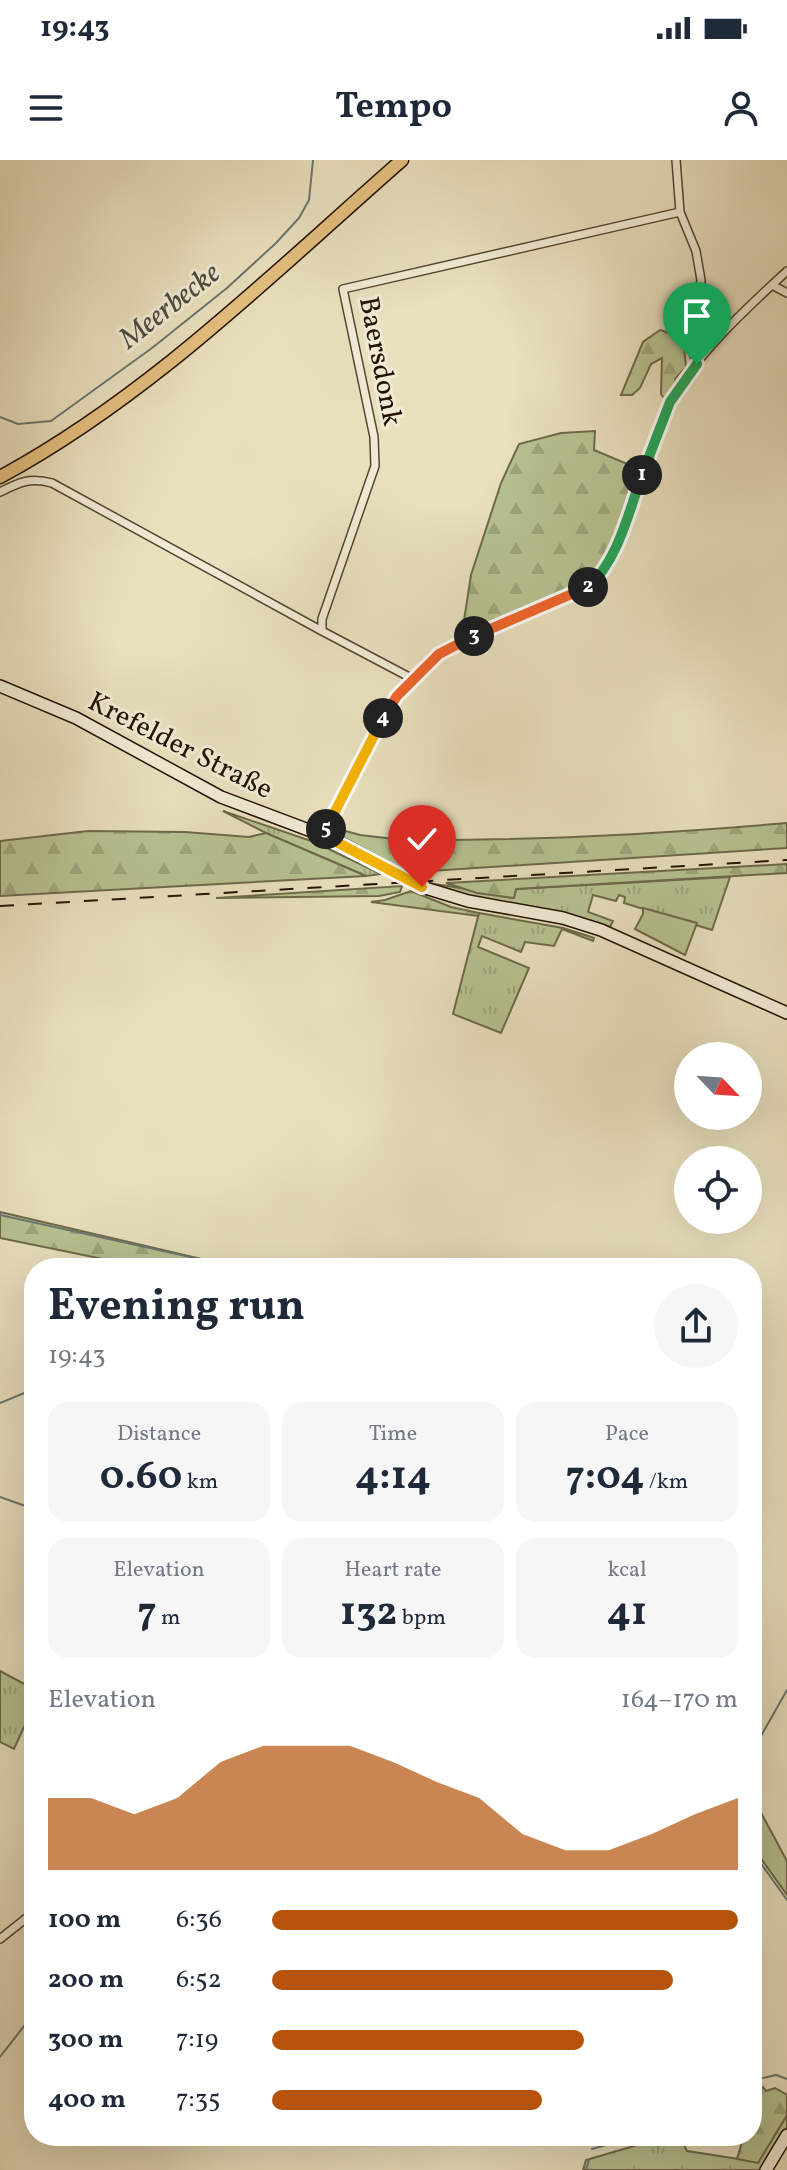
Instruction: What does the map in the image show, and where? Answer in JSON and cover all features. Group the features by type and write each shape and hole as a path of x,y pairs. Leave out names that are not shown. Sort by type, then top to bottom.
{"main road":[{"path":"0,477 52,447 135,389 402,160"},
{"name":"Krefelder Straße","path":"0,686 76,718 221,797 323,835 431,890 468,901 563,918 601,930 787,1013"},
{"path":"766,2170 787,2135"}],"street":[{"path":"676,160 680,212 696,251 701,280 688,338 697,364"},
{"name":"Baersdonk","path":"322,631 322,619 375,466 374,437 343,289 680,212"},
{"path":"323,835 389,709 413,679 439,654 585,590 599,577 620,537 670,402 697,364 787,271"},
{"path":"772,285 787,293"},
{"path":"0,492 24,480 52,483 413,679"},
{"path":"0,1939 24,1920"}],"green space":[{"path":"660,330 683,337 686,367 675,379 677,388 667,403 661,394 662,358 651,364 640,388 632,395 621,395 643,342"},
{"path":"595,431 594,450 644,471 609,558 585,589 461,640 471,575 501,483 519,444 561,433"},
{"path":"223,811 314,842 381,874 366,876"},
{"path":"787,823 787,848 415,872 405,867 393,854 396,845 403,840 595,836"},
{"path":"335,828 360,835 403,840 393,851 405,867 415,872 408,873 342,837"},
{"path":"88,831 185,832 249,837 266,833 366,876 0,896 0,841"},
{"path":"787,864 787,873 516,889 514,898 477,893 446,883"},
{"path":"730,877 712,930 624,903 625,897 619,895 616,901 593,895 588,912 613,921 610,927 566,914 454,892 432,884 514,898 516,889"},
{"path":"402,886 400,892 379,896 216,898"},
{"path":"411,891 451,907 479,913 478,916 371,902"},
{"path":"643,908 697,923 685,955 635,929"},
{"path":"479,913 563,928 594,938 593,941 562,929 554,946 525,942 521,952 482,936 478,947 529,968 501,1033 453,1014"},
{"path":"0,1212 197,1258 98,1258 0,1238"},
{"path":"0,1671 24,1684 24,1727 14,1749 0,1742"},
{"path":"762,1815 787,1861 787,1895 762,1860"},
{"path":"762,2088 766,2091 775,2088 787,2095 787,2115 758,2163 737,2159 741,2146 762,2146"},
{"path":"787,2115 787,2127 761,2170 583,2170 586,2160 634,2146 684,2146 687,2151 758,2162"}],"waterway":[{"name":"Meerbecke","path":"0,417 18,424 51,421 152,348 227,288 299,218 309,200 313,160"},
{"path":"0,1215 195,1258"},
{"path":"0,1403 24,1393"},
{"path":"0,1497 24,1505"},
{"path":"762,1734 787,1690"},
{"path":"762,1865 787,1900"},
{"path":"0,2057 24,2026"},
{"path":"763,2078 776,2075 787,2079"},
{"path":"592,2149 603,2146"},
{"path":"586,2170 589,2160"}],"railway":[{"path":"0,906 787,860"}],"route":[{"path":"422,887 323,835 382,720 397,696 439,654 478,634 585,590 599,577 620,537 670,402 697,364"}]}
